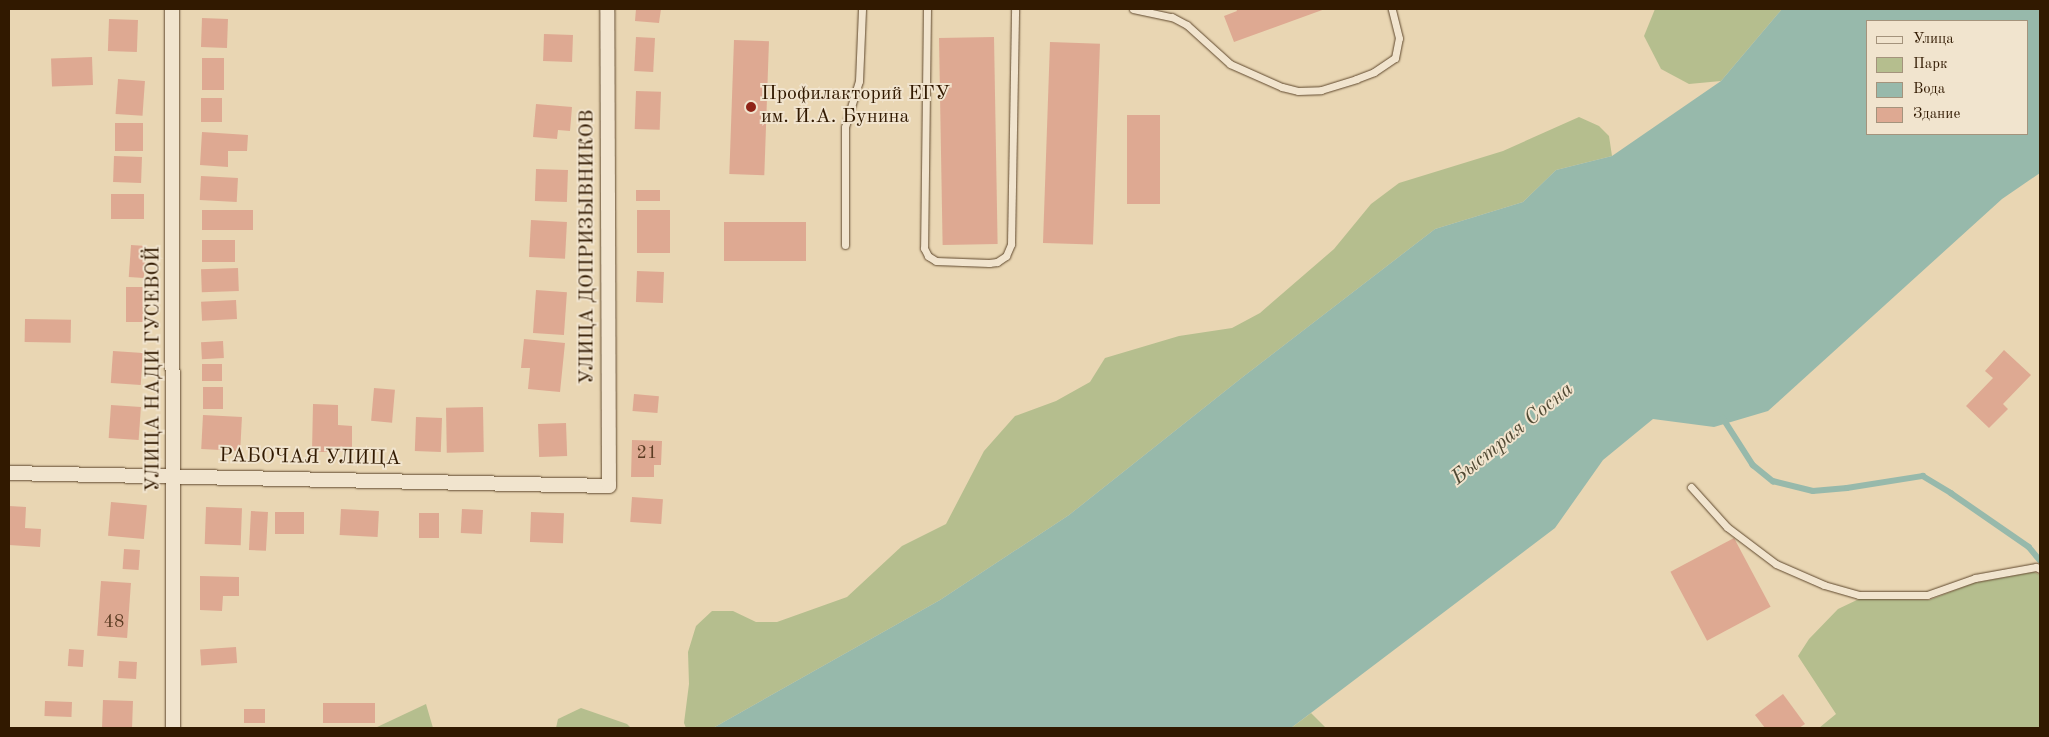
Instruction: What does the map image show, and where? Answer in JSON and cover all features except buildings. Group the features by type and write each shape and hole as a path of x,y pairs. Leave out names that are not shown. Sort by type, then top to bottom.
{"street":[{"name":"УЛИЦА НАДИ ГУСЕВОЙ","path":"172,9 173,728"},
{"name":"УЛИЦА ДОПРИЗЫВНИКОВ","path":"607,9 609,486"},
{"name":"РАБОЧАЯ УЛИЦА","path":"9,473 174,475 609,486"}],"lane":[{"path":"845,245 845,128 859,81 862,9"},
{"path":"927,9 924,248 928,256 936,261 989,263 997,262 1006,256 1011,244 1015,9"},
{"path":"1133,9 1172,17 1187,25 1230,64 1282,87 1298,91 1321,90 1356,79 1374,72 1395,58 1399,38 1392,9"},
{"path":"1691,487 1727,527 1776,564 1824,586 1859,594 1927,595 1975,578 2036,567 2040,569"}],"green space":[{"path":"1655,9 1782,9 1721,81 1689,84 1661,69 1644,36"},
{"path":"1579,117 1599,126 1609,136 1612,156 1556,170 1523,202 1435,229 1244,376 1069,515 940,600 713,728 686,728 684,723 689,684 688,652 696,626 712,611 733,611 756,622 777,622 847,597 902,546 946,524 984,451 1015,416 1056,401 1090,382 1105,358 1179,336 1232,328 1260,313 1334,249 1371,204 1399,183 1503,151"},
{"path":"2034,572 2040,575 2040,728 1819,728 1836,714 1798,656 1809,639 1838,609 1859,599 1929,600 1974,583"},
{"path":"426,704 433,728 375,728"},
{"path":"581,708 627,724 631,728 556,728 558,719"},
{"path":"1311,713 1326,728 1291,728"}],"water":[{"name":"Быстрая Сосна","path":"1782,9 2040,9 2040,173 2002,199 1768,411 1714,427 1653,419 1603,460 1555,528 1291,728 713,728 940,600 1069,515 1244,376 1435,229 1523,202 1556,170 1612,156 1721,81"}],"waterway":[{"path":"1723,418 1753,465 1773,481 1813,491 1847,488 1923,476 2029,547 2040,560"}],"place":[{"name":"Профилакторий ЕГУ им. И.А. Бунина","path":"751,107"}]}
